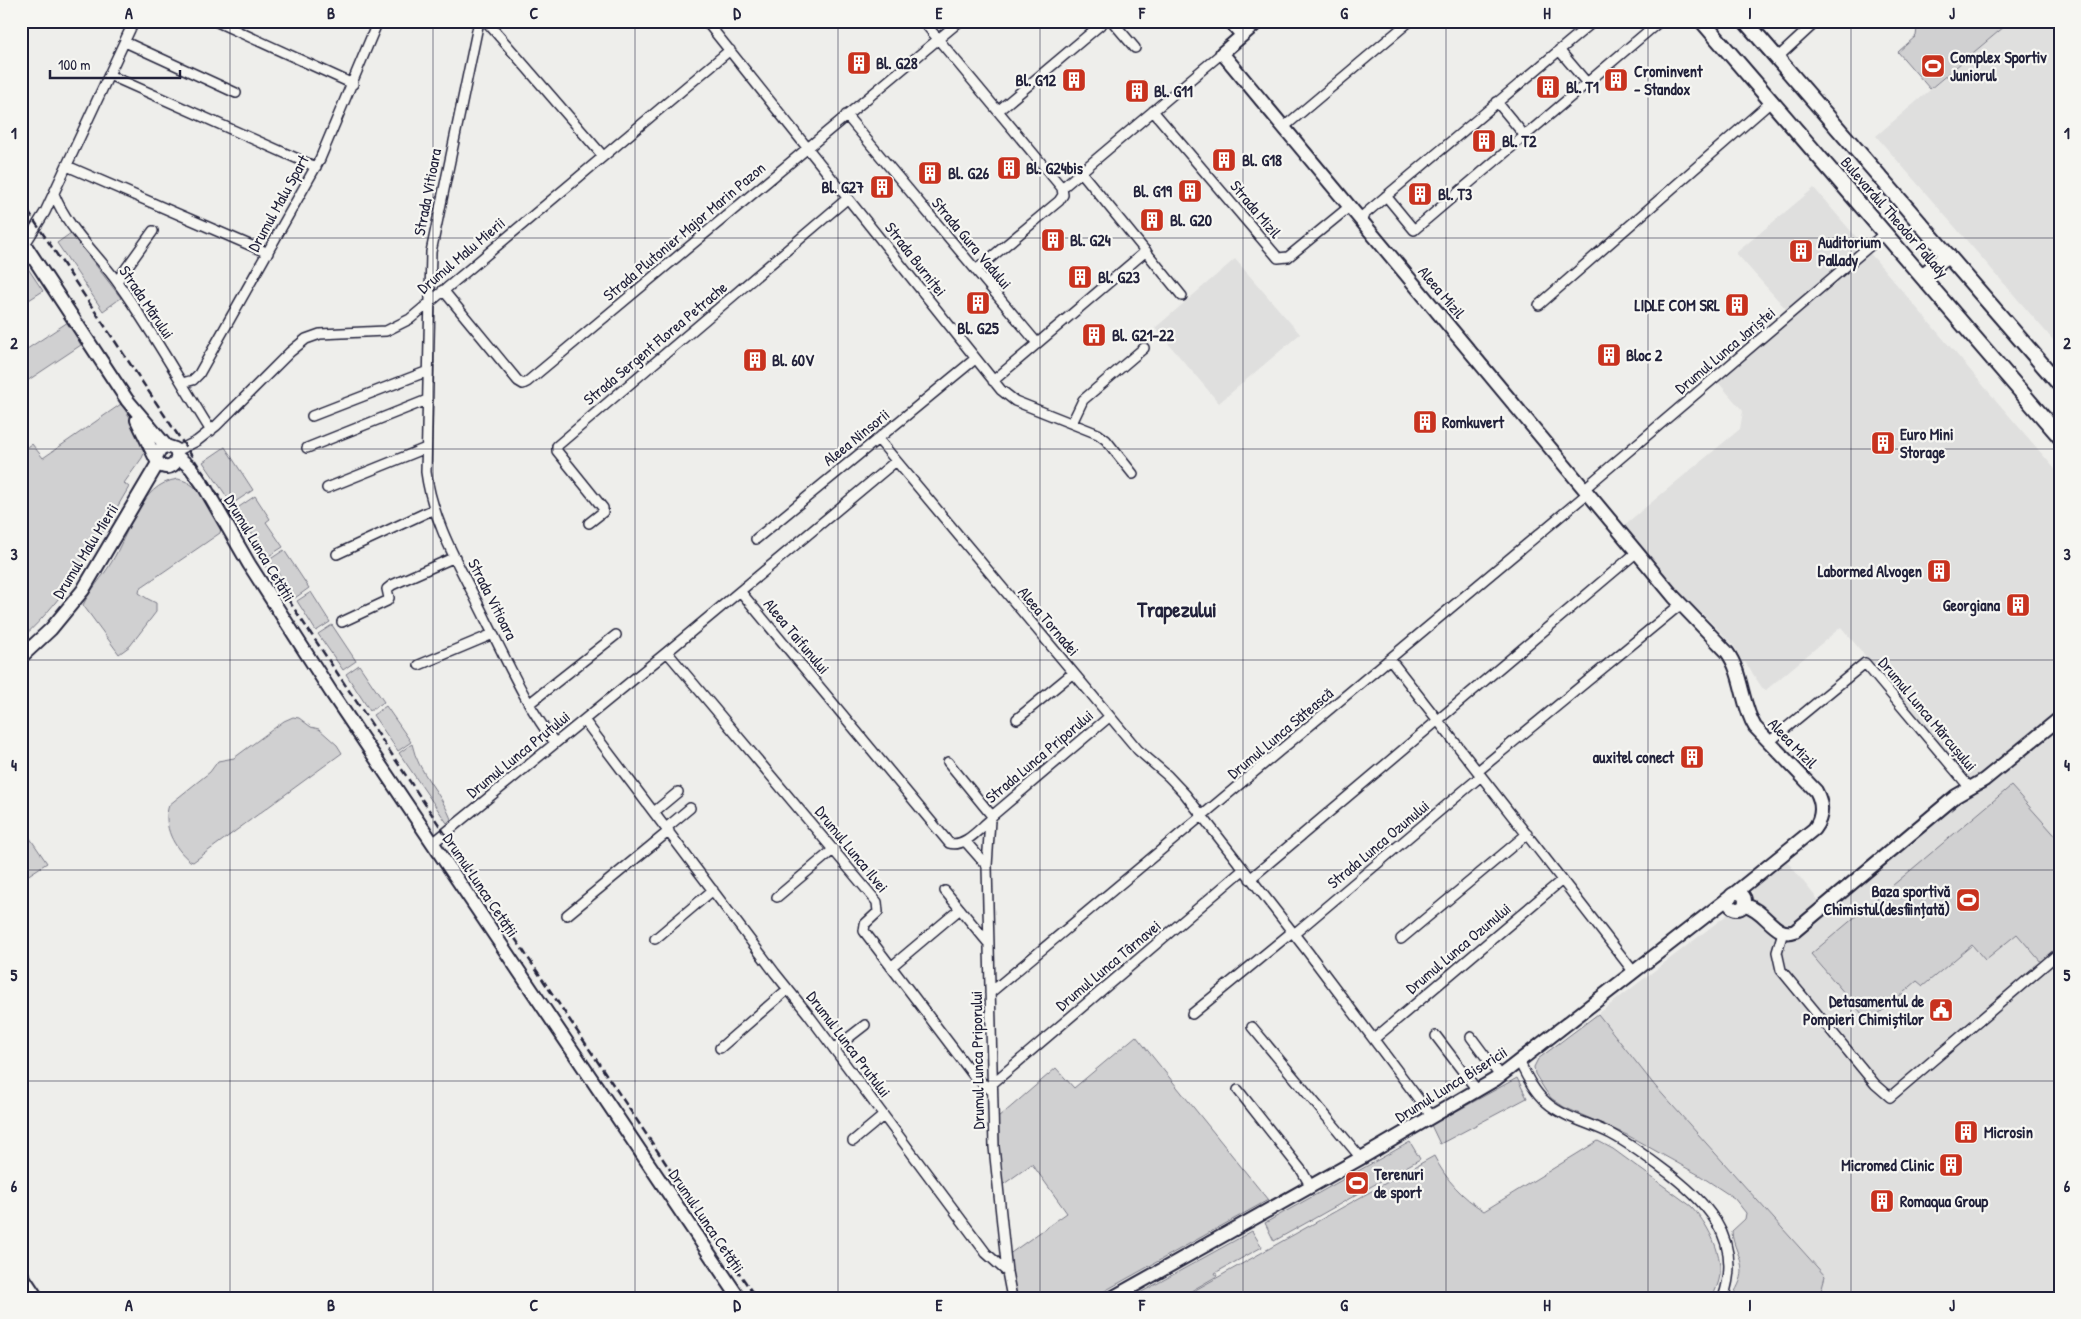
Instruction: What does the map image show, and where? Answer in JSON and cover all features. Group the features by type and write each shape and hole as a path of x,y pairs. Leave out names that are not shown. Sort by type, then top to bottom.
{"main road":[{"name":"Bulevardul Theodor Pallady","path":"1702,21 2060,437"},
{"name":"Bulevardul Theodor Pallady","path":"1745,21 2060,385"},
{"path":"1922,276 1948,255"}],"street":[{"path":"23,242 38,226 134,21"},
{"path":"215,21 353,84"},
{"name":"Drumul Malu Spart","path":"182,384 193,380 199,374 316,167 353,84 378,21"},
{"name":"Strada Vitioara","path":"479,21 430,262 426,448 428,485 434,509 455,557 530,703 555,743"},
{"path":"486,21 603,156"},
{"name":"Strada Burniței","path":"706,21 993,381 1015,400 1102,436 1133,474"},
{"path":"924,21 1062,188 1063,195 1059,201 976,270"},
{"name":"Strada Plutonier Major Marin Pazon","path":"444,290 518,381 523,384 528,382 960,21"},
{"path":"998,111 1105,21"},
{"path":"1112,21 1135,48"},
{"path":"1230,21 1242,36"},
{"path":"1062,188 1259,21"},
{"path":"1284,127 1410,21"},
{"path":"1359,219 1594,21"},
{"path":"1386,196 1414,230 1660,21"},
{"path":"1777,58 1817,21"},
{"path":"125,42 236,93"},
{"name":"Drumul Malu Mierii","path":"21,658 56,624 83,590 131,507 167,458 211,431 290,352 306,339 320,334 386,331 402,324 730,50"},
{"path":"1559,50 1587,83"},
{"name":"Aleea Mizil","path":"1222,53 1637,552 1681,604 1730,656 1748,715 1769,742 1816,790 1821,805 1820,819 1805,838 1736,901 1692,927 1633,971"},
{"path":"109,75 316,167"},
{"path":"1539,304 1772,101"},
{"path":"1497,102 1525,136"},
{"name":"Strada Mizil","path":"1153,111 1278,258 1288,257 1349,207"},
{"name":"Strada Gura Vadului","path":"846,115 1037,343"},
{"path":"67,166 268,253"},
{"path":"1081,172 1182,296"},
{"name":"Strada Mărului","path":"54,194 66,218 117,281 211,431"},
{"name":"Strada Sergent Florea Petrache","path":"589,523 603,512 603,508 557,451 557,446 848,198"},
{"path":"117,281 153,231"},
{"name":"Drumul Lunca Jariștei","path":"1586,491 1885,234"},
{"name":"Drumul Lunca Cetății","path":"23,242 167,458 191,468 204,486 284,620 739,1298"},
{"path":"993,381 1146,251"},
{"path":"1072,422 1083,400 1144,348"},
{"name":"Aleea Ninsorii","path":"756,539 975,359"},
{"path":"312,416 428,371"},
{"path":"307,448 427,400"},
{"name":"Aleea Tornadei","path":"878,439 1109,717 1145,757 1177,785 1203,817"},
{"path":"327,488 426,448"},
{"path":"584,720 896,462"},
{"name":"Drumul Lunca Sătească","path":"990,994 1390,660 1586,491"},
{"path":"337,554 434,509"},
{"path":"1250,879 1637,552"},
{"path":"342,622 386,601 389,598 387,589 392,585 455,557"},
{"name":"Aleea Taifunului","path":"740,591 949,844 957,845 965,841"},
{"name":"Strada Lunca Ozunului","path":"1192,1014 1293,933 1681,604"},
{"path":"419,665 493,634"},
{"path":"530,703 616,635"},
{"name":"Drumul Lunca Ilvei","path":"667,652 877,902 878,912 865,924 863,929 974,1076 992,1087"},
{"path":"1390,660 1633,971"},
{"name":"Drumul Lunca Mărcușului","path":"1769,742 1865,663 1970,788"},
{"path":"1017,719 1073,673"},
{"name":"Strada Lunca Priporului","path":"991,818 1109,717"},
{"path":"1736,901 1758,910 1776,929 1792,933 1956,796 1988,777 2060,718"},
{"name":"Drumul Lunca Prutului","path":"433,842 584,720 834,1048 986,1253 1006,1272"},
{"path":"948,762 991,818 965,841 987,866"},
{"path":"654,812 678,792"},
{"path":"567,915 667,830 690,808"},
{"path":"1203,817 1374,1039 1432,1118"},
{"name":"Drumul Lunca Priporului","path":"991,818 987,866 992,1087 997,1186 1006,1272 1012,1298"},
{"path":"1402,939 1527,834"},
{"path":"777,897 834,850"},
{"name":"Drumul Lunca Târnavei","path":"992,1087 1243,870"},
{"name":"Drumul Lunca Ozunului","path":"1374,1039 1562,880"},
{"path":"655,939 712,890"},
{"path":"945,891 989,944"},
{"path":"891,967 960,909"},
{"path":"1783,932 1777,952 1781,970 1875,1084 1890,1097 2060,952"},
{"name":"Drumul Lunca Bisericii","path":"1112,1298 1432,1118 1500,1076 1633,971"},
{"path":"720,1048 788,989"},
{"path":"834,1048 865,1025"},
{"path":"1252,1027 1361,1158"},
{"path":"1436,1036 1477,1090"},
{"path":"1471,1037 1500,1076"},
{"path":"1519,1061 1532,1085 1548,1104 1626,1142 1672,1175 1705,1205 1718,1223 1727,1247 1730,1270 1723,1298"},
{"path":"1238,1090 1298,1165 1311,1187"},
{"path":"853,1141 883,1116"},
{"path":"21,1274 37,1298"}],"shaded area":[{"name":"Complex Sportiv Juniorul","path":"1918,21 2011,21 1930,89 1898,52 1916,36"},
{"path":"2011,21 2060,21 2060,348 1876,136"},
{"path":"1814,188 2060,475 2060,1298 1819,1298 1825,1276 1655,1086 1598,1014 1732,911 1743,910 1748,903 1748,897 1753,893 1748,886 1785,859 1828,912 1957,803 1979,792 1841,627 1766,690 1763,689 1745,662 1743,663 1734,646 1702,613 1691,607 1623,526 1740,429 1743,411 1711,374 1787,310 1736,253"},
{"path":"71,233 121,298 103,311 57,243"},
{"path":"21,258 43,291 21,305"},
{"path":"1235,259 1300,334 1219,403 1155,328"},
{"path":"68,322 81,345 21,385 21,353"},
{"path":"121,404 135,425 146,449 142,458 124,483 129,487 81,568 38,623 21,639 21,452 32,444 43,458"},
{"path":"225,447 253,490 232,504 203,462"},
{"path":"178,479 193,486 200,492 221,529 220,533 140,588 139,593 156,603 156,612 130,646 119,654 83,605 111,563 144,500 165,483"},
{"path":"255,496 270,519 266,522 283,547 267,557 236,509"},
{"path":"284,550 309,588 295,598 269,560"},
{"path":"311,592 330,622 316,631 297,601"},
{"path":"332,625 356,661 343,670 318,634"},
{"path":"359,665 384,702 370,711 346,674"},
{"path":"386,706 411,742 398,751 373,715"},
{"path":"293,717 299,718 311,727 319,729 337,745 342,753 193,862 190,861 174,843 168,829 167,813 169,805 210,772 218,761 234,758 284,721"},
{"path":"412,744 419,764 447,809 451,819 447,823 399,753"},
{"name":"Baza sportivă Chimistul(desființată)","path":"2011,786 2060,841 2060,946 2041,962 2017,934 1985,960 1972,945 1923,986 1917,981 1869,1022 1811,954"},
{"path":"21,825 47,863 21,880"},
{"path":"1598,1014 1655,1086 1825,1276 1819,1298 1731,1298 1742,1274 1732,1231 1745,1219 1746,1213 1734,1198 1699,1175 1627,1135 1564,1107 1551,1098 1535,1074 1534,1067 1538,1059"},
{"path":"1136,1036 1268,1200 1092,1298 1017,1298 1008,1255 1067,1213 1032,1164 1001,1186 998,1118 1056,1068 1074,1088"},
{"path":"1517,1078 1527,1098 1440,1144 1431,1125"},
{"path":"1598,1141 1613,1149 1691,1206 1703,1221 1719,1256 1720,1275 1712,1298 1181,1298 1434,1156 1455,1187 1484,1211"},
{"name":"Terenuri de sport","path":"1410,1142 1420,1159 1274,1241 1265,1223"},
{"path":"1252,1231 1262,1247 1215,1273 1217,1276 1179,1298 1131,1298"}],"railway":[{"path":"21,201 756,1298"}],"place":[{"name":"Bl. G28","path":"859,63"},
{"name":"Complex Sportiv Juniorul","path":"1933,66"},
{"name":"Bl. G12","path":"1074,80"},
{"name":"Crominvent - Standox","path":"1616,80"},
{"name":"Bl. T1","path":"1548,87"},
{"name":"Bl. G11","path":"1137,91"},
{"name":"Bl. T2","path":"1484,141"},
{"name":"Bl. G18","path":"1224,160"},
{"name":"Bl. G24bis","path":"1009,168"},
{"name":"Bl. G26","path":"930,173"},
{"name":"Bl. G27","path":"882,187"},
{"name":"Bl. G19","path":"1190,191"},
{"name":"Bl. T3","path":"1420,194"},
{"name":"Bl. G20","path":"1152,220"},
{"name":"Bl. G24","path":"1053,240"},
{"name":"Auditorium Pallady","path":"1801,251"},
{"name":"Bl. G23","path":"1080,277"},
{"name":"Bl. G25","path":"978,303"},
{"name":"LIDLE COM SRL","path":"1737,305"},
{"name":"Bl. G21-22","path":"1094,335"},
{"name":"Bloc 2","path":"1609,355"},
{"name":"Bl. 60V","path":"755,360"},
{"name":"Romkuvert","path":"1425,422"},
{"name":"Euro Mini Storage","path":"1883,443"},
{"name":"Labormed Alvogen","path":"1939,571"},
{"name":"Georgiana","path":"2018,605"},
{"name":"auxitel conect","path":"1692,757"},
{"name":"Baza sportivă Chimistul(desființată)","path":"1968,900"},
{"name":"Detasamentul de Pompieri Chimiștilor","path":"1941,1010"},
{"name":"Microsin","path":"1966,1132"},
{"name":"Micromed Clinic","path":"1951,1165"},
{"name":"Terenuri de sport","path":"1357,1183"},
{"name":"Romaqua Group","path":"1882,1201"}],"district":[{"name":"Trapezului","path":"1177,610"}]}
